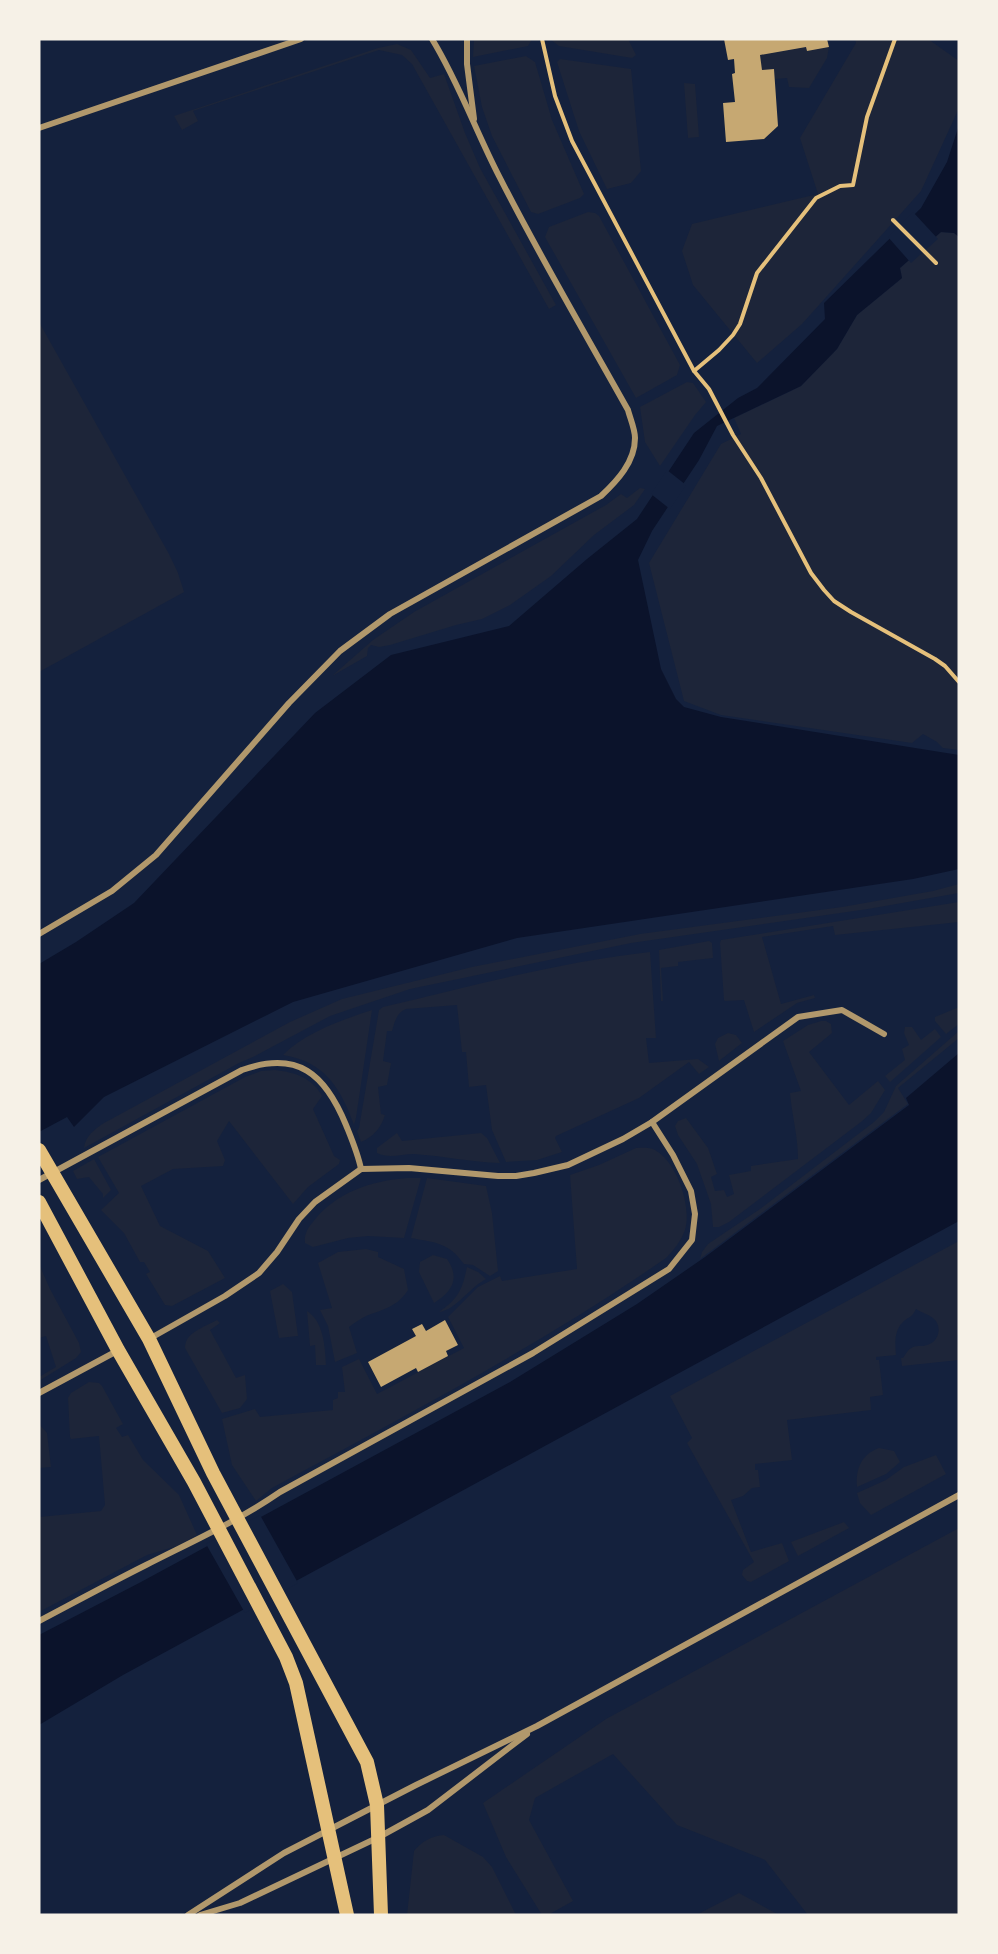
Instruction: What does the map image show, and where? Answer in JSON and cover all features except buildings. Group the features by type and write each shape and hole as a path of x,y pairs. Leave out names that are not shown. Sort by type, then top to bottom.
{"main road":[{"path":"39,1150 149,1339 213,1473 367,1762 377,1805 381,1915"},
{"path":"39,1202 118,1350 194,1482 286,1657 296,1683 347,1915"}],"street":[{"path":"39,128 301,39"},
{"path":"39,934 112,891 156,855 289,703 340,651 390,614 602,496 617,480 630,460 635,438 628,410 498,175 475,122 432,39"},
{"path":"467,39 467,64 475,122"},
{"path":"149,1339 225,1296 259,1273 277,1252 299,1219 315,1202 361,1169 409,1168 516,1176 568,1165 623,1139 652,1122 798,1017 842,1010 884,1034"},
{"path":"39,1179 242,1070 262,1063 276,1062 299,1066 325,1085 338,1106 357,1152 361,1169"},
{"path":"39,1621 176,1551 533,1353 669,1269 692,1240 695,1214 692,1191 652,1122"},
{"path":"39,1392 118,1350"},
{"path":"188,1915 284,1853 537,1726 959,1495"},
{"path":"200,1915 240,1903 379,1837 428,1810 537,1726"}],"path":[{"path":"542,39 555,96 572,141 694,371 709,389 812,573 834,601 945,666 959,682"},
{"path":"694,371 733,335 740,324 757,273 816,198 840,186 853,185 867,117 895,39"},
{"path":"893,220 936,264"}],"shaded area":[{"path":"474,39 531,39 531,41 528,46 473,57"},
{"path":"550,39 628,39 636,55 632,58 559,46"},
{"path":"855,39 928,39 959,61 959,108 921,191 802,324 757,363 693,285 682,251 692,224 818,194 800,138 856,43"},
{"path":"397,44 411,50 430,78 444,74 480,168 556,305 549,309 412,64 402,55 379,50 193,111 198,121 182,130 174,116 378,48"},
{"path":"806,47 807,51 829,47 827,58 809,88 789,87 787,78 775,79 774,69 762,70 760,55"},
{"path":"526,56 535,62 552,120 584,194 580,198 538,214 531,212 492,136 482,107 474,66"},
{"path":"560,59 631,69 641,171 631,183 607,189 579,131 557,62"},
{"path":"684,83 695,84 699,137 688,138"},
{"path":"959,125 959,237 954,233 941,232 900,268 902,278 857,315 837,349 801,386 717,426 699,460 652,531 638,560 661,669 676,699 684,707 721,717 959,755 959,869 913,879 517,938 293,1002 104,1097 74,1127 67,1117 39,1132 39,964 134,903 315,713 391,655 509,626 637,519 694,433 738,398 757,388 825,319 824,303 921,208 947,162"},
{"path":"588,212 599,216 680,365 677,375 636,398 545,237 549,227"},
{"path":"941,232 954,233 959,237 959,750 943,748 923,734 912,743 721,715 684,701 649,563 721,444 741,434 734,418 801,386 837,349 857,315 902,278 900,268"},
{"path":"39,322 169,554 184,592 39,672"},
{"path":"687,382 693,383 706,402 660,466 645,442 640,407"},
{"path":"640,488 645,489 634,505 594,535 551,576 510,605 482,619 390,645 379,647 371,645 367,656 332,676 373,640 414,612 606,505 621,494 627,498"},
{"path":"959,884 959,893 868,909 631,943 410,989 330,1016 84,1148 88,1136 104,1123 290,1022 342,999 472,967 640,934 842,907 933,891"},
{"path":"959,902 959,922 835,935 833,926 762,937 781,1004 814,995 815,998 797,1003 754,1032 744,1000 724,1000 721,940"},
{"path":"709,941 712,943 713,958 678,962 678,966 661,968 663,1001 661,1001 659,950"},
{"path":"650,952 656,1038 646,1038 649,1063 698,1059 709,1067 699,1074 689,1062 639,1098 556,1136 562,1152 537,1160 506,1162 492,1130 486,1085 469,1087 466,1052 462,1052 457,1005 406,1009 398,1015 392,1031 387,1031 383,1061 391,1063 387,1085 378,1087 381,1114 385,1115 376,1132 361,1142 357,1131 379,1010 383,1007 549,968"},
{"path":"959,1007 959,1024 946,1034 935,1021 935,1017"},
{"path":"372,1010 354,1125 343,1099 329,1078 320,1070 298,1058 283,1055 313,1033"},
{"path":"821,1021 831,1024 832,1033 809,1052 849,1105 878,1081 885,1090 871,1113 861,1122 729,1222 713,1227 711,1204 697,1164 678,1135 675,1126 678,1121 686,1118 708,1148 717,1174 711,1177 715,1191 724,1190 727,1197 734,1194 729,1175 751,1171 751,1166 798,1159 790,1093 801,1091 783,1041 808,1025"},
{"path":"905,1027 912,1027 921,1040 935,1029 941,1037 890,1082 885,1076 905,1060 902,1049 909,1045 904,1033"},
{"path":"959,1031 959,1038 898,1088 908,1104 700,1259 708,1244 760,1209 874,1122 884,1112 896,1086"},
{"path":"728,1033 736,1035 742,1043 719,1061 715,1044 718,1038"},
{"path":"959,1053 959,1221 123,1675 39,1725 39,1635 510,1382 637,1304 705,1257 909,1105 906,1098"},
{"path":"275,1070 302,1077 318,1090 322,1096 313,1109 334,1156 340,1160 339,1164 308,1187 293,1204 229,1121 217,1141 225,1160 223,1166 173,1169 141,1186 160,1226 208,1251 225,1278 172,1306 165,1305 146,1274 150,1272 144,1262 140,1262 124,1233 101,1210 119,1193 98,1157 245,1077 261,1071"},
{"path":"397,1133 402,1141 481,1133 487,1138 500,1163 414,1154 391,1156 377,1153 377,1148"},
{"path":"636,1148 653,1149 663,1156 670,1164 681,1186 687,1220 685,1230 677,1245 666,1258 522,1350 272,1488 256,1501 232,1465 222,1419 255,1409 260,1417 333,1410 333,1400 338,1398 338,1392 345,1392 342,1367 359,1359 377,1394 464,1348 448,1317 478,1287 500,1276 502,1281 577,1269 570,1175"},
{"path":"94,1159 111,1190 103,1198 103,1194 89,1177 77,1179 73,1171"},
{"path":"407,1178 421,1178 404,1238 368,1236 348,1238 313,1247 305,1243 311,1225 332,1203 368,1185"},
{"path":"427,1178 486,1186 492,1213 498,1271 490,1276 473,1265 464,1264 447,1247 411,1238"},
{"path":"959,1241 959,1335 957,1335 959,1360 902,1366 901,1358 910,1349 915,1346 925,1346 934,1341 939,1329 936,1321 916,1309 898,1329 895,1342 896,1355 876,1357 876,1360 879,1360 883,1395 870,1397 871,1410 787,1420 792,1460 755,1464 760,1487 752,1488 743,1496 731,1500 751,1552 782,1543 789,1561 751,1582 747,1581 742,1575 743,1570 754,1562 687,1443 692,1438 670,1396"},
{"path":"366,1249 378,1252 378,1257 404,1269 408,1290 395,1304 366,1316 349,1327 357,1353 335,1362 328,1326 320,1310 332,1308 318,1263 338,1252"},
{"path":"433,1255 447,1259 454,1278 446,1294 434,1303 419,1272 420,1262"},
{"path":"39,1264 79,1343 81,1352 76,1358 39,1381 39,1377 56,1367 46,1336 39,1338"},
{"path":"467,1267 486,1279 457,1303 439,1312 459,1293"},
{"path":"283,1284 292,1292 298,1336 279,1338 270,1291"},
{"path":"307,1311 320,1328 326,1365 316,1365 315,1345 310,1346"},
{"path":"217,1320 220,1323 210,1330 236,1378 245,1375 247,1399 240,1408 222,1413 185,1348 192,1334"},
{"path":"89,1382 99,1383 102,1386 123,1424 116,1428 122,1437 128,1435 143,1460 179,1495 197,1535 177,1546 147,1555 39,1612 39,1517 101,1511 105,1505 99,1436 71,1439 70,1437 68,1398 71,1393"},
{"path":"39,1424 47,1433 51,1467 39,1468"},
{"path":"879,1448 894,1451 900,1462 886,1474 857,1487 857,1474 861,1463 868,1454"},
{"path":"936,1455 946,1474 871,1515 860,1503 857,1493 886,1480 904,1467"},
{"path":"844,1522 849,1528 798,1556 791,1542"},
{"path":"959,1528 959,1915 808,1915 765,1860 677,1825 613,1754 535,1798 529,1820 573,1901 548,1915 542,1915 506,1857 483,1803 606,1719"},
{"path":"444,1835 483,1857 492,1867 516,1915 407,1915 414,1851 420,1844"},
{"path":"739,1893 779,1915 696,1915"}],"pier":[{"path":"913,212 938,239 911,263 888,237"},
{"path":"667,470 686,485 670,509 651,494"},
{"path":"260,1515 298,1583 245,1613 206,1544"}]}
